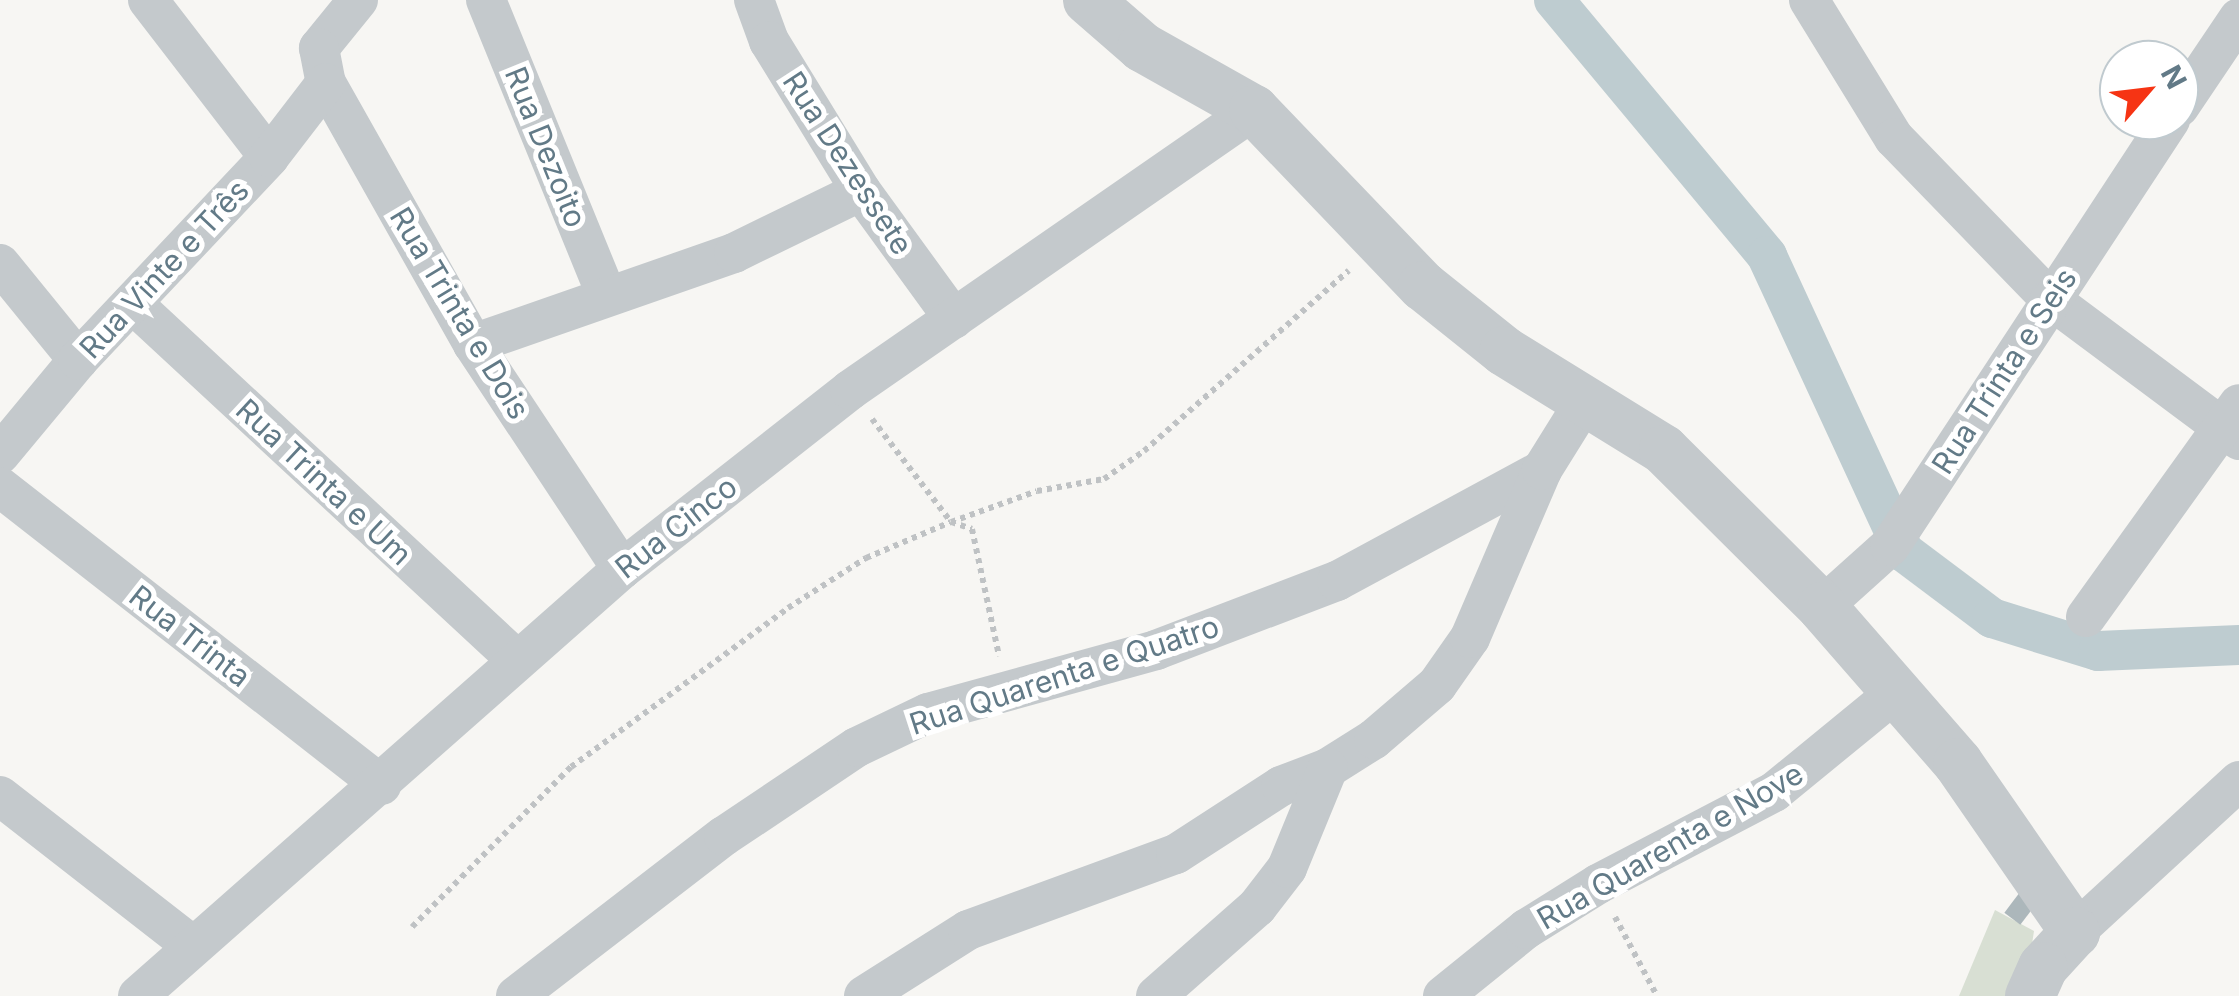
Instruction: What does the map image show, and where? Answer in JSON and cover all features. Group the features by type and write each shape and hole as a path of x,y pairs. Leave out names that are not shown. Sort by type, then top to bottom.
{"street":[{"path":"148,0 269,157"},
{"name":"Rua Vinte e Três","path":"0,454 78,360 269,157 358,0"},
{"name":"Rua Dezoito","path":"486,0 606,294"},
{"name":"Rua Dezessete","path":"754,0 769,40 861,191 954,319"},
{"path":"1088,0 1142,48 1254,110 1380,242 1504,351 1664,450 1822,607 1958,763 2075,932"},
{"path":"1809,0 1894,138 2050,300 2234,425 2086,617"},
{"path":"2199,77 2239,18"},
{"name":"Rua Trinta e Dois","path":"323,65 472,344 622,570"},
{"name":"Rua Cinco","path":"138,996 622,570 850,390 1254,110"},
{"name":"Rua Trinta e Seis","path":"1822,607 1898,535 2157,140"},
{"path":"472,344 606,294 734,253 861,191"},
{"path":"0,264 78,360"},
{"name":"Rua Trinta e Um","path":"132,303 517,660"},
{"path":"864,996 968,930 1176,854 1281,786 1328,768 1374,738 1448,669 1470,638 1542,470 1585,401"},
{"name":"Rua Quarenta e Quatro","path":"516,996 724,836 856,748 928,712 1006,694 1156,650 1337,581 1542,470"},
{"name":"Rua Trinta","path":"0,486 380,785"},
{"name":"Rua Quarenta e Nove","path":"1443,996 1526,929 1598,884 1774,792 1895,694"},
{"path":"1156,996 1258,908 1287,868 1328,768"},
{"path":"2030,996 2043,967 2075,932 2239,782"},
{"path":"0,796 193,946"}],"path":[{"path":"412,927 572,766 804,598 866,558 951,522 1036,491 1104,478 1144,452 1380,242"},
{"path":"850,390 951,522 972,528 1006,694"},
{"path":"1598,884 1657,996"}],"shaded area":[{"path":"1995,910 2034,931 2024,996 1959,996"}],"building":[{"path":"2020,892 2036,904 2020,925 2004,913"}],"waterway":[{"path":"1554,0 1767,256 1904,552 1992,618 2098,651 2239,645"}]}
